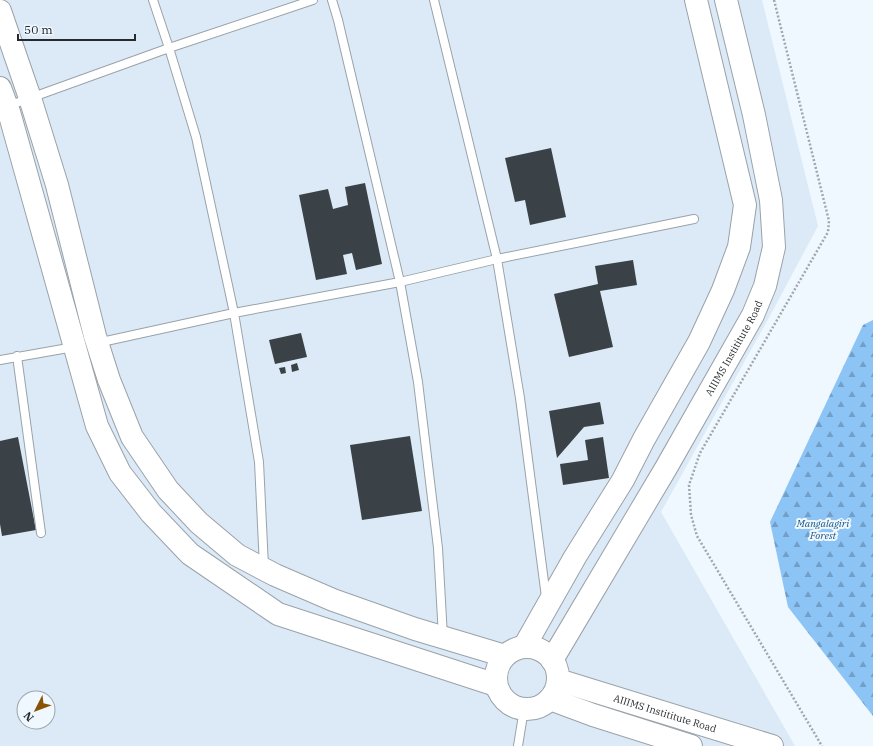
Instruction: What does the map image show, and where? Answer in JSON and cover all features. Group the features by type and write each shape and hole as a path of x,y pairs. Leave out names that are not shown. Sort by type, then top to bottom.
{"street":[{"path":"524,709 514,707 506,702 500,694 496,685 496,675 499,665 514,652 547,606 575,557 623,480 644,439 699,342 723,290 739,247 745,205 696,0"},
{"name":"AIIIMS Instititute Road","path":"524,709 534,709 542,705 553,680 666,468 753,315 765,286 774,247 771,200 754,116 726,0"},
{"path":"0,11 30,98 57,184 86,345 97,426 120,473 152,513 190,554 278,614 496,685"},
{"path":"4,97 86,345"},
{"path":"742,224 772,221"},
{"name":"AIIIMS Instititute Road","path":"86,345 109,380 132,436 168,490 200,523 237,555 274,575 333,600 443,637 514,652 534,648 544,652 553,680 594,715 690,746"},
{"name":"AIIIMS Instititute Road","path":"553,680 772,746"}],"lane":[{"path":"153,0 196,137 234,313 259,462 264,570"},
{"path":"4,97 30,98 169,48 314,0"},
{"path":"332,0 400,282 418,382 438,548 443,637"},
{"path":"434,0 498,259 520,398 547,606"},
{"path":"0,360 86,345 234,313 400,282 498,259 694,219"},
{"path":"17,356 41,533"},
{"path":"518,746 524,709"}],"path":[{"path":"774,0 829,221 828,232 700,453 689,485 690,515 697,536 822,746"}],"shaded area":[{"path":"0,0 762,0 818,226 661,512 795,746 0,746"}],"green space":[{"name":"Mangalagiri Forest","path":"873,320 873,716 788,607 770,522 863,325"}],"building":[{"path":"551,148 566,217 530,225 525,200 515,202 505,158"},
{"path":"365,183 382,264 356,270 352,253 343,255 347,274 316,280 299,195 328,189 333,209 348,205 345,187"},
{"path":"633,260 637,285 600,291 613,347 569,357 554,294 598,284 595,266"},
{"path":"301,333 307,357 275,364 269,340"},
{"path":"297,363 299,370 292,372 291,365"},
{"path":"285,367 286,373 281,374 279,368"},
{"path":"600,402 604,424 584,427 557,458 549,411"},
{"path":"410,436 422,511 362,520 350,445"},
{"path":"18,437 36,530 2,536 0,524 0,441"},
{"path":"603,437 609,478 563,485 560,464 588,460 585,440"}]}
